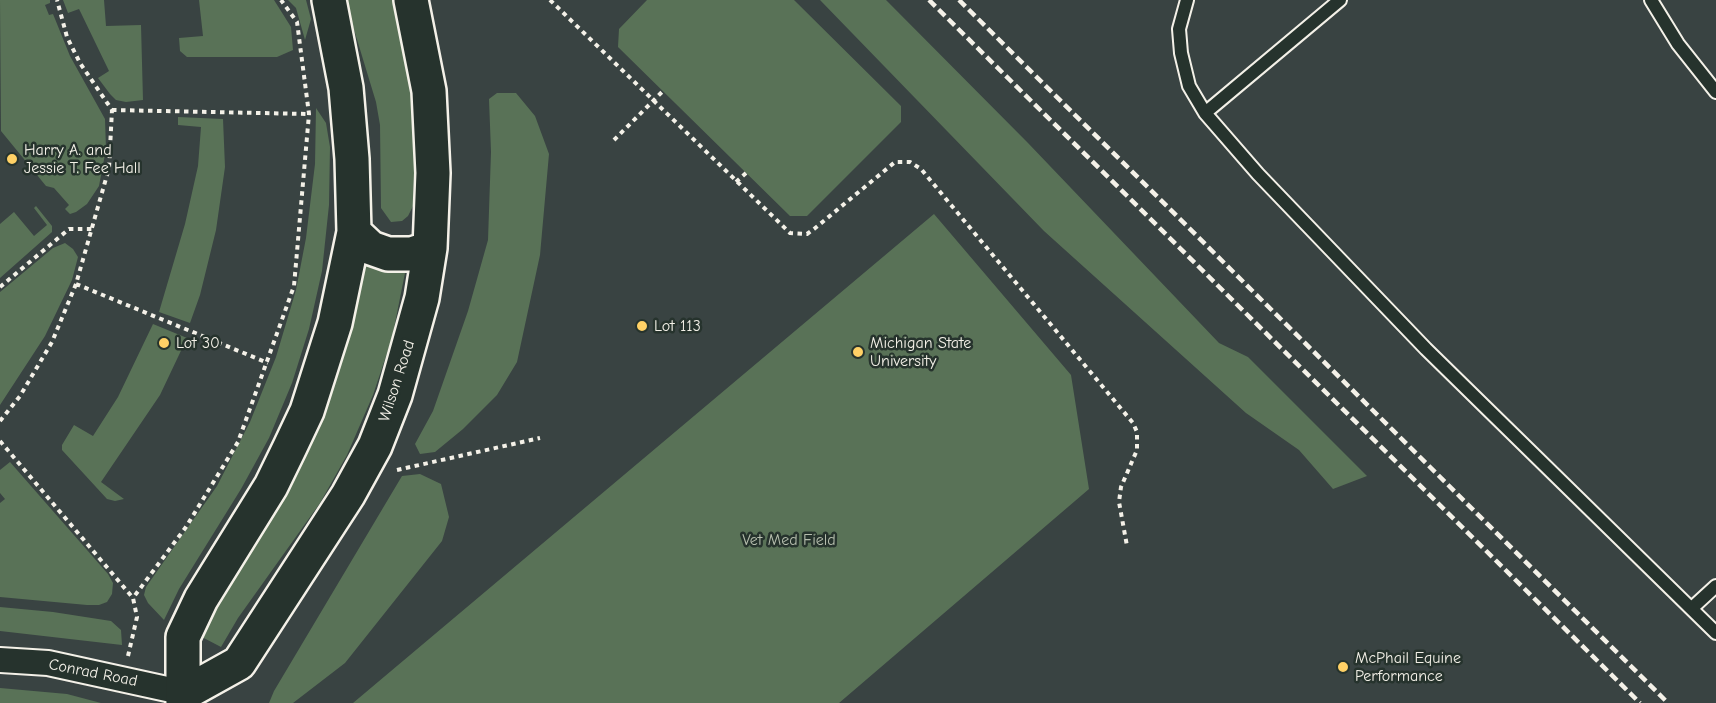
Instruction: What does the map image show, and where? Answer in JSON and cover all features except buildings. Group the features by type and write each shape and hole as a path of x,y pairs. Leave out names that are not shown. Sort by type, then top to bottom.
{"street":[{"path":"184,698 183,637 201,599 271,486 307,411 335,323 354,232 352,159 346,88 329,0"},
{"name":"Wilson Road","path":"184,698 239,663 348,495 375,446 395,395 422,298 430,248 432,173 429,91 411,0"},
{"path":"354,232 371,248 388,254 412,254 430,248"},
{"name":"Conrad Road","path":"0,660 48,663 184,698"}],"lane":[{"path":"1186,0 1179,29 1181,53 1189,86 1205,113 1258,174 1418,341 1716,633"},
{"path":"1205,113 1340,0"},
{"path":"1651,0 1678,44 1716,92"},
{"path":"1692,608 1716,586"}],"path":[{"path":"0,421 20,396 52,342 76,284 109,168 112,110 80,63 68,37 57,0"},
{"path":"133,598 186,527 238,442 294,286 309,114 297,21 281,0"},
{"path":"550,0 783,229 798,235 807,234 895,162 910,162 921,169 1133,423 1137,432 1137,450 1121,487 1119,502 1127,546"},
{"path":"614,140 663,91"},
{"path":"112,110 309,114"},
{"path":"736,182 746,173"},
{"path":"0,287 69,229 92,229"},
{"path":"76,284 268,363"},
{"path":"397,470 540,438"},
{"path":"0,441 133,598 137,617"}],"shaded area":[{"name":"Michigan State University","path":"0,0 1716,0 1716,703 0,703"}],"green space":[{"path":"0,0 50,0 50,3 45,5 49,15 53,14 70,56 105,119 106,149 99,186 87,204 76,212 70,214 65,209 69,205 54,188 46,186 1,131"},
{"path":"63,0 104,0 106,26 141,25 143,100 126,102 116,100 110,94 98,78 109,71 79,9 68,13"},
{"path":"199,0 274,0 291,27 293,50 277,57 187,57 180,51 179,38 203,36"},
{"path":"288,0 306,0 311,19 305,40 296,8"},
{"path":"345,0 394,0 410,72 415,144 413,206 408,216 402,221 391,222 381,208 380,125 376,102"},
{"path":"647,0 794,0 901,106 901,122 807,216 790,216 618,47 619,29"},
{"path":"820,0 886,0 1028,143 1219,343 1248,357 1367,476 1333,489 1299,450 1246,413 1044,231"},
{"path":"497,93 516,93 535,116 549,154 540,255 517,362 497,395 463,429 435,452 420,454 415,444 433,411 468,311 488,240 491,152 489,99"},
{"path":"316,108 326,123 330,147 329,205 322,271 309,329 292,383 269,438 241,489 179,589 164,620 148,603 144,595 146,587 217,486 250,422 276,357 296,290 306,238 315,164"},
{"path":"178,117 223,119 225,167 216,230 200,295 190,323 159,312 185,224 198,166 201,127 178,125"},
{"path":"36,206 52,226 52,232 0,278 0,224 14,212 34,236 47,225 34,208"},
{"name":"Vet Med Field","path":"934,214 1071,375 1089,489 839,703 353,703"},
{"path":"65,243 78,257 72,280 45,336 0,405 0,292 53,248"},
{"path":"362,260 406,268 392,338 373,395 347,455 320,503 238,618 221,647 198,635"},
{"path":"153,324 187,338 160,395 101,482 124,499 115,501 107,499 62,450 62,445 74,425 93,436 118,397"},
{"path":"10,462 108,574 113,583 112,594 107,602 87,605 0,597 0,503 5,499 0,493 0,470"},
{"path":"420,474 441,484 449,517 442,541 345,663 293,703 269,703 402,476"},
{"path":"0,607 111,621 121,630 122,645 0,631"},
{"path":"0,688 67,694 101,703 0,703"}],"railway":[{"path":"929,0 1640,703"},
{"path":"959,0 1668,703"}],"place":[{"name":"Harry A. and Jessie T. Fee Hall","path":"12,159"},
{"name":"Lot 113","path":"642,326"},
{"name":"Lot 30","path":"164,343"},
{"name":"Michigan State University","path":"858,352"},
{"name":"McPhail Equine Performance","path":"1343,667"}]}
